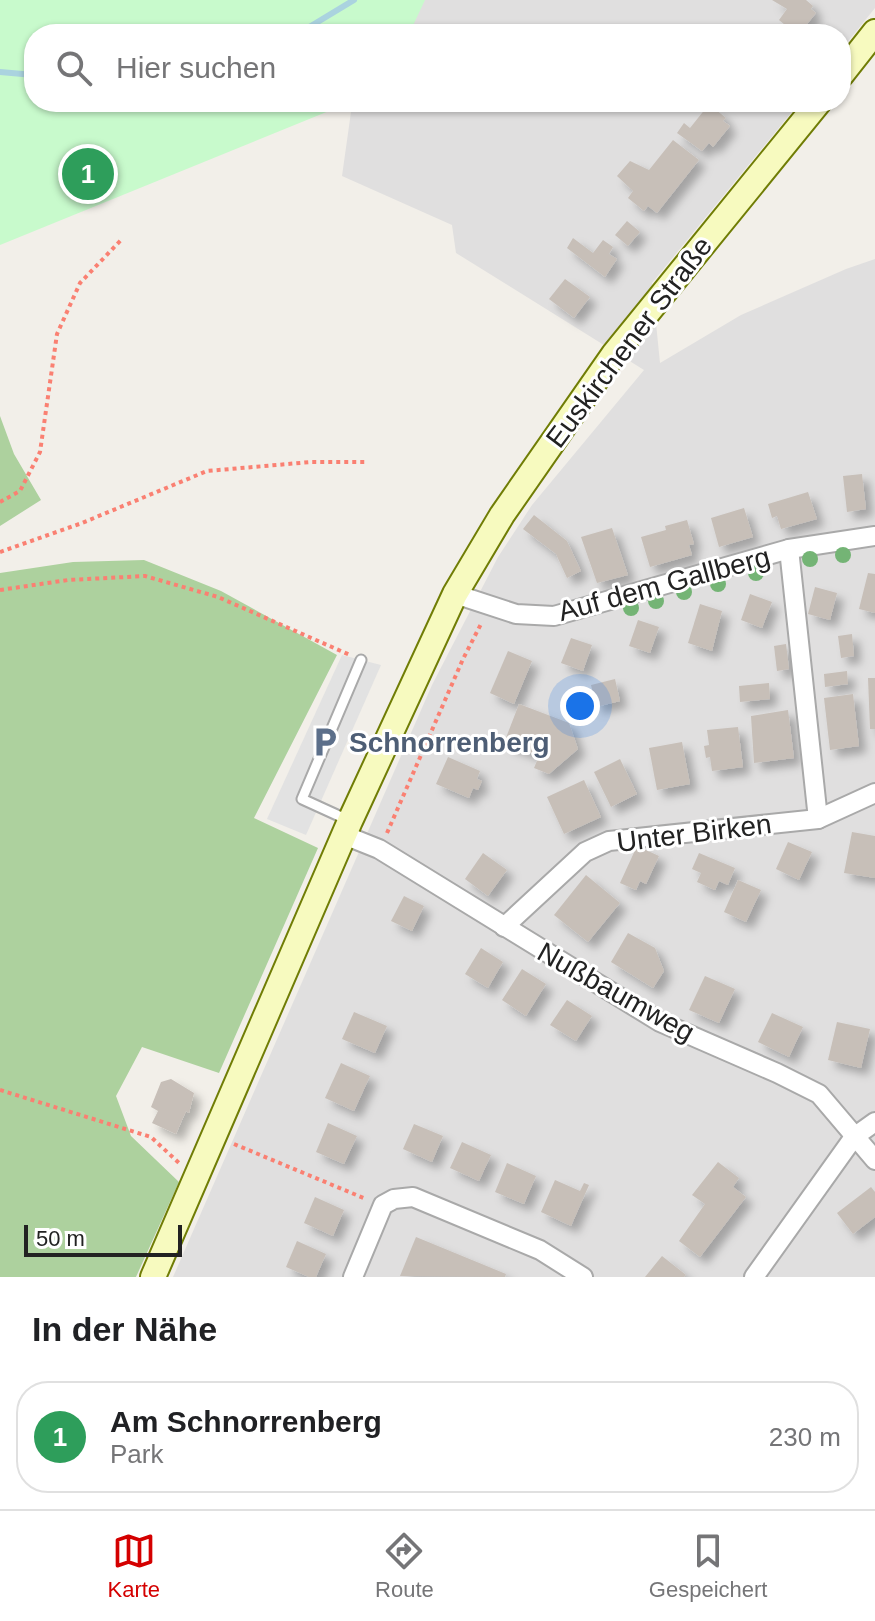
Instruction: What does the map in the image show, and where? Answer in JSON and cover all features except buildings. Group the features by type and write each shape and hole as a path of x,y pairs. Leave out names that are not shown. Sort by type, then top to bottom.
{"main road":[{"path":"851,62 875,32"},
{"name":"Euskirchener Straße","path":"455,594 502,515 614,354 811,112"},
{"path":"153,1277 347,828 455,594"}],"street":[{"name":"Auf dem Gallberg","path":"455,594 516,614 554,616 789,549 875,536"},
{"path":"789,549 818,819"},
{"name":"Unter Birken","path":"504,927 585,852 609,841 818,819 875,793"},
{"name":"Nußbaumweg","path":"347,828 660,1022 819,1094 875,1160"},
{"path":"754,1277 854,1137 875,1122"},
{"path":"353,1277 383,1205 394,1199 413,1197 540,1250 583,1277"}],"lane":[{"path":"347,828 302,799 361,660"}],"path":[{"path":"0,502 20,491 40,452 57,334 80,283 121,240"},
{"path":"0,552 82,523 207,471 311,462 367,462"},
{"path":"0,590 68,580 145,576 218,597 361,660"},
{"path":"379,849 463,659 491,606"},
{"path":"0,1090 151,1137 196,1178"},
{"path":"214,1136 383,1205"}],"shaded area":[{"path":"419,0 875,0 875,8 851,38 851,24 405,24"},
{"path":"351,112 792,112 652,283 660,363 741,315 875,259 875,1277 173,1277 432,685 498,557 532,505 644,370 456,253 452,225 342,176"},
{"name":"Schnorrenberg","path":"342,655 381,665 306,835 267,819"}],"green space":[{"path":"0,0 425,0 414,24 24,24 24,112 326,112 0,245"},
{"path":"0,416 14,454 41,500 0,526"},
{"path":"144,560 221,591 337,655 254,818 318,848 219,1073 142,1047 116,1096 131,1136 179,1182 136,1277 0,1277 0,573 73,562"}],"waterway":[{"path":"314,24 354,0"},
{"path":"0,72 24,74"}],"place":[{"name":"Am Schnorrenberg","path":"88,174"},
{"name":"Schnorrenberg","path":"325,742"}]}
